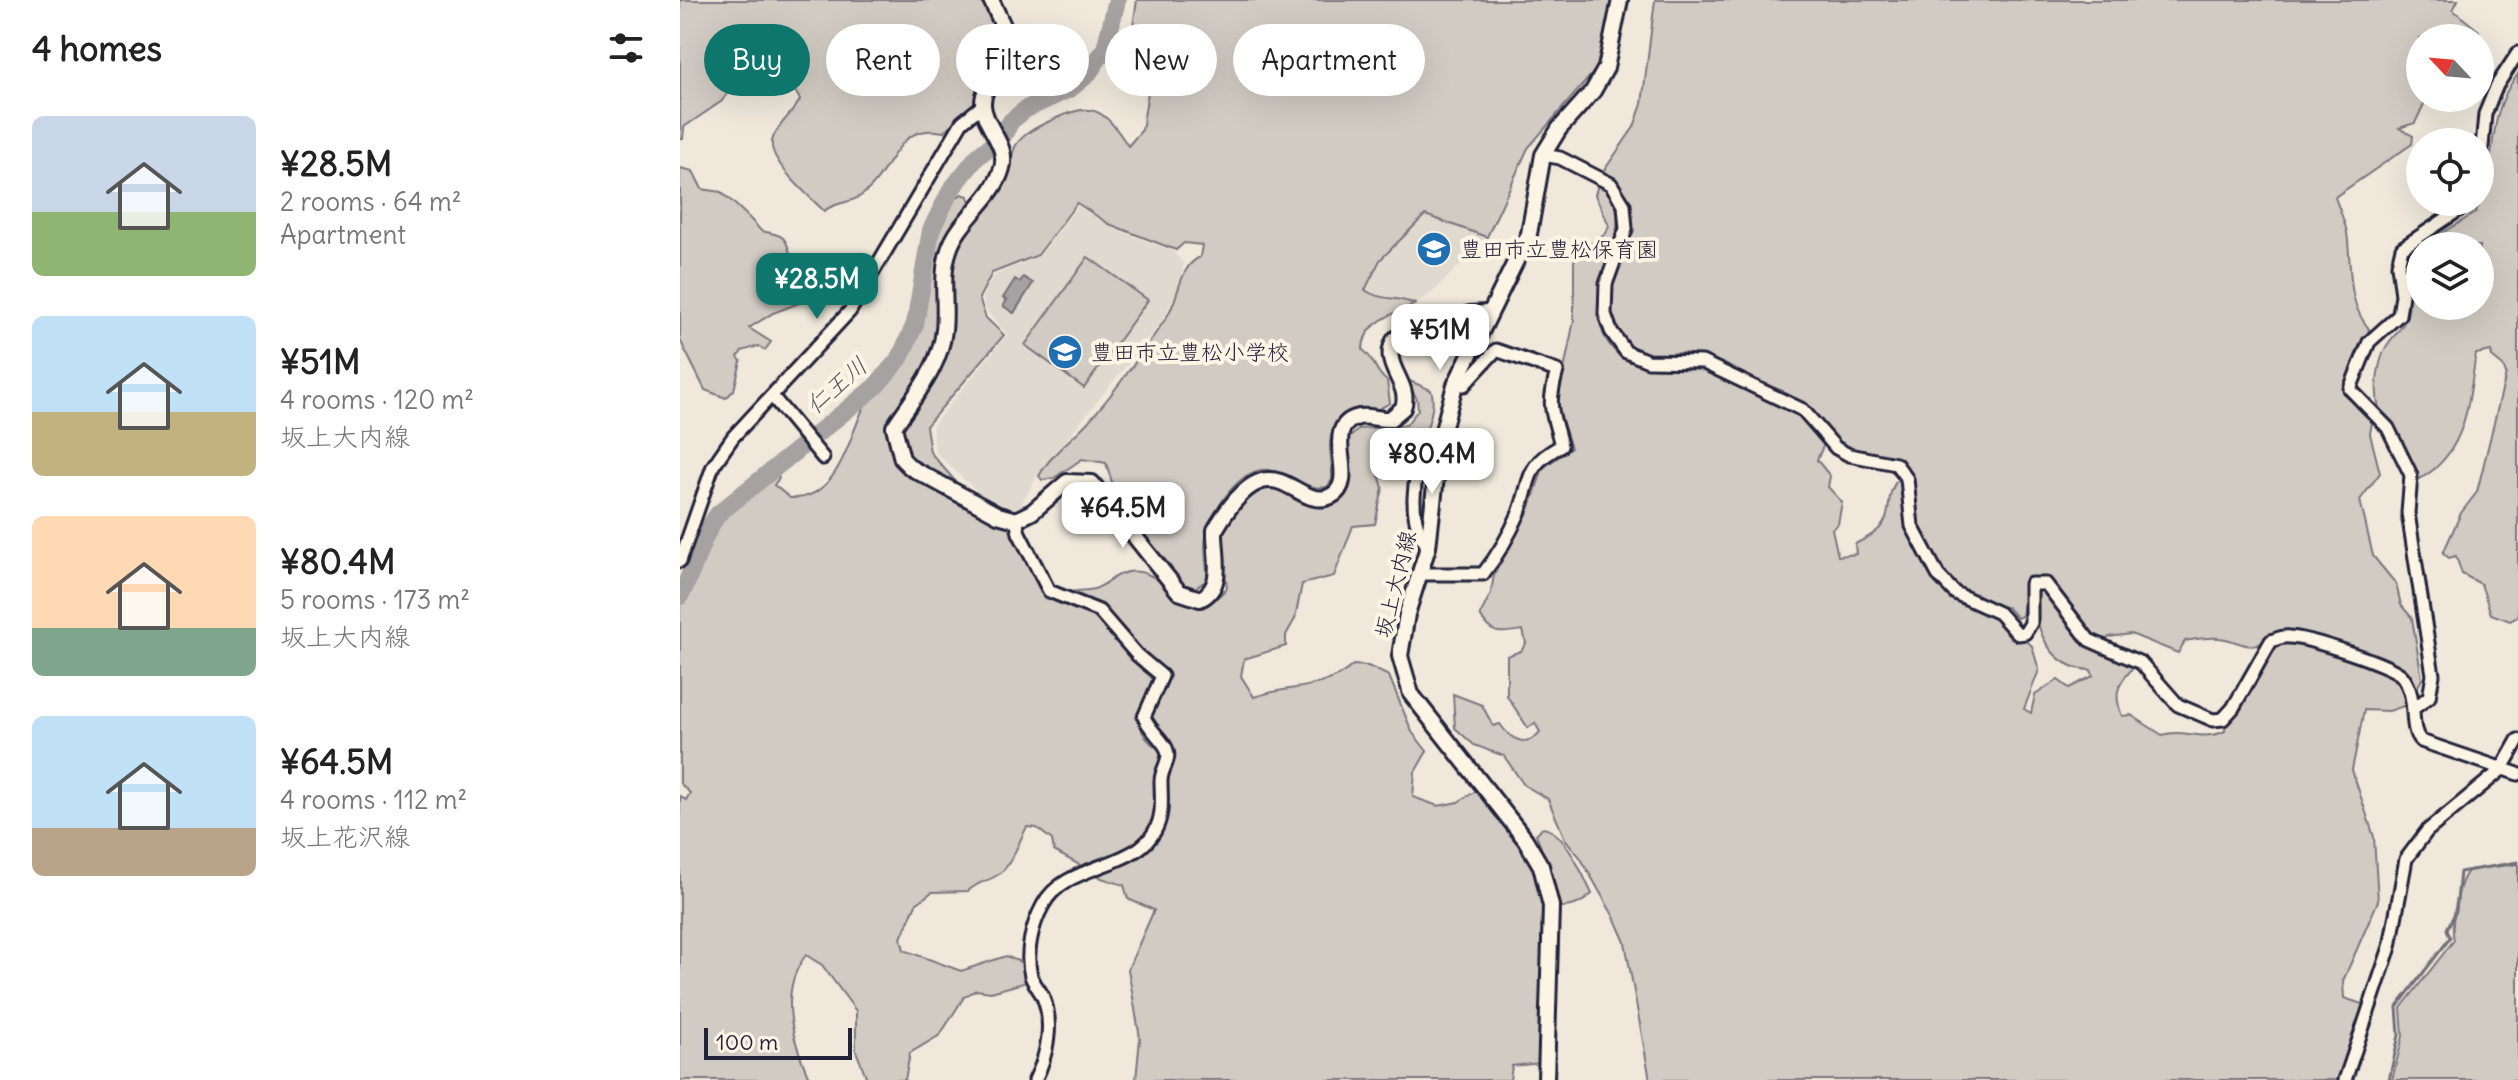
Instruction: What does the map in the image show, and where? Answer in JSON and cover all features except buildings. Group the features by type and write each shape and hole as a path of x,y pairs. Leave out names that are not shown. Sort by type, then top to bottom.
{"main road":[{"path":"991,0 1012,45 1006,63 988,87 984,108 1002,151 999,177 956,233 948,251 944,273 944,330 939,356 894,427 902,459 911,468 998,515 1016,520 1032,512 1067,482 1092,483 1179,592 1200,599 1209,595 1217,579 1215,530 1250,485 1278,480 1317,498 1331,496 1340,486 1343,475 1339,442 1344,428 1360,417 1390,419 1403,408 1405,392 1390,358 1395,339 1470,314 1487,313"},
{"name":"坂上大内線","path":"1546,1080 1551,906 1541,866 1525,839 1422,710 1405,680 1400,656 1402,634 1428,547 1441,434 1455,385 1487,313 1529,234 1543,155 1602,78 1620,0"}],"street":[{"path":"2484,128 2485,114 2497,85 2518,53"},
{"path":"680,561 713,466 733,437 850,311 962,122 984,108"},
{"path":"1543,155 1560,158 1611,184 1624,205 1626,229 1606,284 1605,314 1619,345 1635,358 1686,359 1718,369 1803,410 1836,448 1849,455 1896,464 1907,479 1908,517 1938,575 1955,593 1999,613 2018,634 2025,633 2031,623 2031,584 2037,582 2050,589 2089,640 2141,663 2178,705 2213,720 2223,719 2233,708 2271,641 2289,637 2396,670 2415,699 2414,729 2421,741 2518,774"},
{"path":"2414,708 2429,697 2433,675 2408,513 2411,475 2388,428 2354,397 2350,385 2369,342 2399,315 2402,295 2398,265 2402,248 2450,216"},
{"path":"1422,574 1483,574 1520,510 1531,471 1544,455 1561,446 1550,418 1550,397 1557,371 1496,350 1464,385 1455,385"},
{"path":"772,396 820,454"},
{"path":"1427,447 1414,492 1418,534 1428,547"},
{"path":"1016,520 1019,533 1049,591 1099,611 1137,655 1162,676 1144,717 1151,733 1166,747 1168,762 1160,775 1161,813 1151,838 1141,849 1080,873 1055,890 1045,901 1033,924 1031,975 1044,1000 1048,1032 1044,1062 1035,1080"},
{"path":"2345,1080 2395,928 2401,871 2406,859 2427,831 2501,770 2518,740"}],"shaded area":[{"path":"680,0 983,0 995,24 956,24 956,96 980,96 972,105 943,132 914,134 904,141 873,185 862,195 824,211 783,169 772,142 776,131 800,100 798,96 810,96 810,24 704,24 704,96 726,96 684,127 683,139 680,139"},
{"path":"1137,0 1617,0 1598,67 1528,148 1487,237 1425,215 1380,260 1365,290 1377,296 1415,304 1381,320 1364,340 1363,350 1387,381 1390,403 1379,409 1357,408 1337,425 1330,440 1332,480 1327,487 1305,485 1269,470 1248,475 1238,483 1220,504 1209,527 1205,542 1207,580 1195,588 1184,586 1119,505 1106,463 1082,459 1054,478 1042,480 1039,476 1105,402 1166,318 1183,275 1200,257 1202,245 1184,243 1176,250 1109,224 1077,203 1038,255 992,273 979,298 986,318 1004,335 926,426 930,452 967,495 918,466 905,448 902,437 905,420 931,381 939,361 954,253 969,223 1008,174 1019,141 1050,121 1087,110 1095,111 1111,123 1128,146 1142,130 1147,96 1217,96 1217,24 1133,24"},
{"path":"1655,0 2458,0 2453,10 2470,24 2406,24 2406,112 2420,112 2415,123 2399,128 2406,132 2406,148 2335,197 2347,233 2353,295 2369,329 2350,396 2373,416 2370,434 2380,473 2360,500 2373,556 2396,584 2401,605 2412,618 2422,679 2415,692 2412,685 2359,656 2269,638 2250,646 2219,638 2185,641 2178,653 2131,634 2109,637 2102,645 2091,639 2045,582 2038,578 2027,588 2022,616 2017,618 2007,607 1999,608 1958,591 1944,578 1915,526 1908,470 1901,463 1842,447 1784,396 1783,391 1726,366 1691,354 1649,356 1629,348 1612,320 1610,304 1612,288 1629,242 1632,211 1625,194 1603,172 1634,127 1642,104"},
{"path":"2518,74 2518,617 2510,621 2491,614 2481,584 2462,574 2456,556 2449,558 2443,553 2461,513 2477,492 2506,374 2503,366 2492,357 2491,351 2476,354 2467,409 2456,442 2434,469 2418,480 2383,420 2377,390 2383,353 2406,318 2494,320 2494,232 2444,232 2470,216 2494,216 2494,137 2500,108"},
{"path":"680,168 693,171 702,189 721,192 761,231 782,238 809,286 802,302 773,313 749,328 771,342 765,350 758,346 742,351 738,357 741,361 734,390 726,398 705,390 680,340"},
{"path":"1598,184 1613,199 1617,217 1599,303 1601,326 1612,348 1621,357 1641,365 1703,369 1784,404 1807,419 1826,439 1817,460 1830,476 1828,487 1842,502 1838,524 1832,529 1838,556 1856,554 1855,544 1880,528 1886,520 1890,496 1899,478 1904,483 1908,526 1931,573 1995,615 2005,631 2025,639 2032,646 2039,670 2024,709 2031,713 2035,695 2058,680 2069,688 2093,676 2091,670 2065,662 2047,644 2037,619 2037,592 2042,587 2087,643 2131,662 2132,669 2118,691 2122,716 2131,715 2162,735 2209,735 2225,731 2225,721 2240,706 2273,644 2288,640 2395,673 2410,700 2407,705 2389,711 2364,710 2352,770 2374,837 2378,901 2343,981 2344,998 2365,1005 2341,1080 1650,1080 1625,942 1614,917 1580,857 1565,839 1548,799 1524,785 1504,756 1474,745 1455,728 1453,694 1482,705 1493,726 1500,724 1513,738 1529,740 1540,732 1535,723 1528,728 1507,696 1507,656 1521,651 1526,643 1523,630 1497,632 1488,627 1480,615 1491,593 1494,575 1529,510 1543,468 1571,448 1557,405 1574,320 1574,261 1583,249 1606,233 1609,225 1595,195"},
{"path":"962,194 968,196 971,205 953,229 936,346 930,362 887,430 893,455 901,468 1010,527 1040,588 1049,595 1097,614 1145,666 1153,683 1143,705 1141,728 1164,756 1155,821 1137,847 1085,868 1054,851 1052,840 1037,828 1027,827 1002,872 968,891 932,892 916,904 901,938 904,950 961,971 1006,956 1025,964 1034,980 991,992 976,990 964,997 940,1035 910,1053 905,1080 862,1080 866,1076 856,1051 856,1011 822,965 806,955 797,969 790,1001 798,1050 810,1080 680,1080 680,796 686,800 690,793 680,783 680,601 703,562 708,538 722,518 777,473 779,478 774,485 790,498 807,496 821,489 832,477 867,400 887,382 912,343 921,314 929,256 940,219 949,204"},
{"name":"豊田市立豊松小学校","path":"1078,206 1115,229 1173,251 1184,264 1176,293 1162,321 1037,476 1017,512 997,510 935,452 932,426 1007,335 985,309 983,298 987,287 995,275 1040,255"},
{"name":"豊田市立豊松保育園","path":"1425,215 1487,237 1432,293 1415,304 1402,298 1377,299 1364,290 1380,260"},
{"path":"1088,257 1148,300 1084,388 1025,345"},
{"path":"1023,277 1033,283 1014,313 1003,306 1007,300 1003,298 1015,279 1020,282"},
{"path":"1405,379 1431,390 1432,410 1419,444 1405,461 1378,471 1383,488 1375,524 1353,526 1334,576 1302,584 1295,619 1286,635 1286,646 1244,659 1241,676 1254,697 1318,683 1353,665 1368,666 1389,676 1412,732 1427,751 1415,772 1413,797 1438,806 1458,802 1476,791 1520,842 1538,876 1544,907 1541,1063 1512,1066 1510,1080 1136,1080 1140,1038 1128,969 1154,910 1128,899 1124,885 1101,878 1095,871 1154,840 1164,824 1165,777 1174,759 1172,748 1147,725 1169,676 1136,649 1126,631 1065,595 1100,587 1125,573 1140,572 1192,602 1203,603 1214,599 1227,588 1221,532 1234,510 1255,491 1267,487 1290,489 1330,503 1348,439 1359,429 1406,425 1418,410 1417,399"},
{"path":"1542,828 1558,836 1578,865 1592,894 1580,903 1556,906 1551,876 1536,834"},
{"path":"2518,864 2518,1080 2392,1080 2403,1036 2401,1008 2454,940 2456,903 2465,876 2469,870"}],"waterway":[{"name":"仁王川","path":"680,596 718,514 875,387 900,358 915,324 931,230 951,190 977,157 1003,136 1011,121 1026,109 1071,88 1088,74 1105,49 1117,0"},
{"path":"2389,1080 2399,1035 2397,1007 2450,938 2447,929 2456,911 2460,872 2518,862"}],"place":[{"name":"豊田市立豊松保育園","path":"1434,249"},
{"name":"豊田市立豊松小学校","path":"1065,352"}]}
